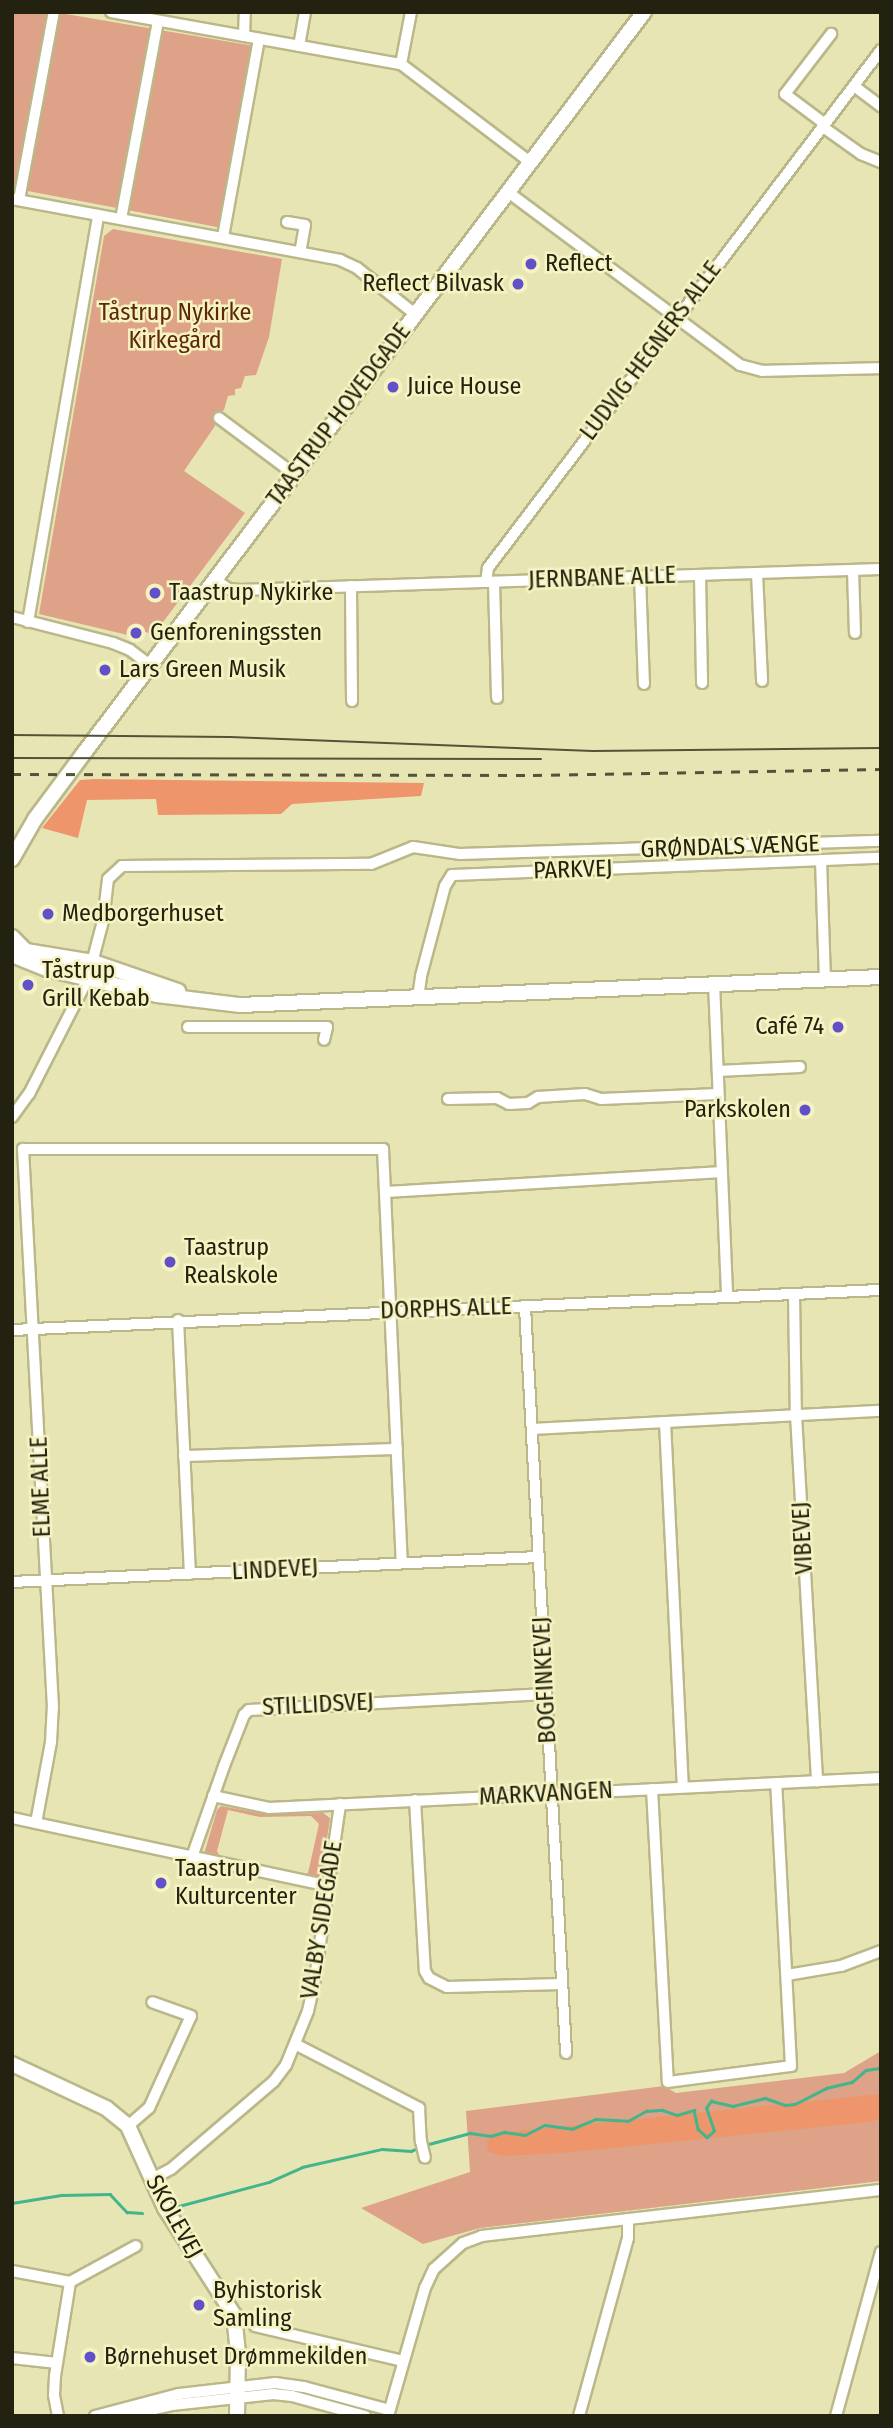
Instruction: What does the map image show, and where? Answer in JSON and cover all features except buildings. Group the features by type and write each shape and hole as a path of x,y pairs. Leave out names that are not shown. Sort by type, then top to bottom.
{"street":[{"path":"54,12 16,200 348,263 415,314"},
{"path":"111,12 140,15 158,21 401,64 530,162"},
{"path":"244,36 245,12"},
{"path":"299,46 305,12"},
{"path":"401,64 411,12"},
{"name":"TAASTRUP HOVEDGADE","path":"12,844 35,819 644,12"},
{"path":"121,219 158,21"},
{"path":"831,34 785,94 861,154 881,162"},
{"path":"222,237 259,38"},
{"name":"LUDVIG HEGNERS ALLE","path":"490,582 488,568 881,50"},
{"path":"854,86 881,106"},
{"path":"508,192 727,358 752,369 881,368"},
{"path":"28,622 98,215"},
{"path":"287,222 305,225 300,252"},
{"path":"219,418 294,474"},
{"name":"JERNBANE ALLE","path":"214,579 236,590 881,569"},
{"path":"853,570 855,633"},
{"path":"757,573 762,681"},
{"path":"700,575 702,683"},
{"path":"640,576 644,684"},
{"path":"490,582 497,698"},
{"path":"351,586 352,702"},
{"path":"12,617 113,643 130,650 150,665"},
{"path":"12,625 28,622"},
{"name":"TAASTRUP HOVEDGADE","path":"12,859 35,819"},
{"name":"GRØNDALS VÆNGE","path":"93,962 103,921 108,879 122,866 371,864 413,846 460,854 881,841"},
{"name":"PARKVEJ","path":"418,998 421,976 443,893 452,876 881,858"},
{"path":"821,860 825,978"},
{"path":"12,937 17,951 47,969 157,995 205,1003 418,998 881,977"},
{"path":"17,951 93,962 184,993 246,1003"},
{"path":"12,1117 29,1094 88,978 93,962"},
{"path":"714,983 727,1295"},
{"path":"246,1003 246,1027"},
{"path":"188,1027 327,1027 324,1040"},
{"path":"718,1071 800,1067"},
{"path":"448,1099 497,1098 509,1104 528,1103 538,1097 585,1094 601,1099 718,1094"},
{"name":"ELME ALLE","path":"36,1823 52,1729 23,1149 381,1147 384,1151 387,1192"},
{"path":"402,1563 387,1192 721,1172"},
{"name":"DORPHS ALLE","path":"12,1330 881,1290"},
{"name":"VIBEVEJ","path":"794,1294 796,1415 817,1781"},
{"name":"BOGFINKEVEJ","path":"525,1307 566,2053"},
{"path":"178,1321 190,1574"},
{"path":"532,1429 881,1411"},
{"path":"665,1422 683,1787"},
{"path":"184,1457 397,1449"},
{"name":"LINDEVEJ","path":"12,1582 538,1557"},
{"name":"STILLIDSVEJ","path":"192,1857 244,1715 255,1708 546,1694"},
{"name":"MARKVANGEN","path":"214,1796 268,1808 881,1778"},
{"path":"652,1789 668,2082 791,2066 776,1783"},
{"path":"415,1800 425,1971 429,1978 447,1987 562,1984"},
{"name":"VALBY SIDEGADE","path":"152,2179 171,2169 274,2081 286,2065 314,1985 340,1804"},
{"path":"12,1818 328,1886"},
{"path":"787,1975 841,1966 881,1951"},
{"path":"128,2126 149,2108 191,2016 152,2002"},
{"path":"295,2044 419,2108 423,2151"},
{"name":"SKOLEVEJ","path":"12,2064 106,2108 128,2126 179,2234 234,2315 237,2325 237,2416"},
{"path":"94,2416 179,2394 237,2391 290,2384 388,2413 425,2288 434,2269 463,2242 482,2236 881,2190"},
{"path":"579,2416 628,2238 628,2219"},
{"path":"12,2271 70,2282 136,2246"},
{"path":"836,2416 881,2252"},
{"path":"58,2416 54,2395 70,2282"},
{"path":"256,2326 404,2361"},
{"path":"12,2358 57,2363"},
{"path":"123,2416 237,2391 292,2396 365,2416"}],"green space":[{"path":"12,12 54,12 254,46 222,228 12,188"},
{"name":"Tåstrup Nykirke Kirkegård","path":"113,229 282,259 269,337 256,375 245,376 241,388 235,389 235,395 228,396 224,410 216,414 215,426 184,471 245,513 154,634 136,630 132,636 39,614 104,236"},
{"path":"221,1806 264,1814 323,1813 330,1818 321,1880 300,1875 308,1873 319,1824 311,1816 260,1817 228,1810 217,1851 220,1857 204,1854 217,1810"},
{"path":"881,2051 881,2181 480,2228 423,2244 361,2208 470,2172 466,2111 664,2086 676,2093 844,2073"}],"shaded area":[{"path":"80,780 424,783 421,796 292,804 281,814 158,815 156,799 87,800 78,838 42,828"},
{"path":"881,2094 881,2119 868,2122 573,2152 504,2156 488,2152 487,2140 509,2132"}],"waterway":[{"path":"425,2145 470,2133 491,2136 504,2132 525,2135 545,2125 572,2129 595,2119 628,2121 646,2111 662,2110 677,2115 694,2110 698,2129 707,2137 714,2131 706,2108 711,2101 733,2106 765,2098 785,2105 795,2104 826,2088 852,2082 866,2070 881,2068"},
{"path":"175,2207 269,2182 302,2167 382,2149 411,2151 418,2148"},
{"path":"12,2203 62,2195 110,2194 127,2212 142,2213"}],"tram line":[{"path":"12,735 230,737 593,751 881,748"},
{"path":"12,758 541,759"}],"railway":[{"path":"12,774 533,775 881,769"}],"place":[{"name":"Reflect","path":"531,264"},
{"name":"Reflect Bilvask","path":"518,284"},
{"name":"Juice House","path":"393,387"},
{"name":"Taastrup Nykirke","path":"155,593"},
{"name":"Genforeningssten","path":"136,633"},
{"name":"Lars Green Musik","path":"105,670"},
{"name":"Medborgerhuset","path":"48,914"},
{"name":"Tåstrup Grill Kebab","path":"28,985"},
{"name":"Café 74","path":"838,1027"},
{"name":"Parkskolen","path":"805,1110"},
{"name":"Taastrup Realskole","path":"170,1262"},
{"name":"Taastrup Kulturcenter","path":"161,1883"},
{"name":"Byhistorisk Samling","path":"199,2305"},
{"name":"Børnehuset Drømmekilden","path":"90,2357"}]}
